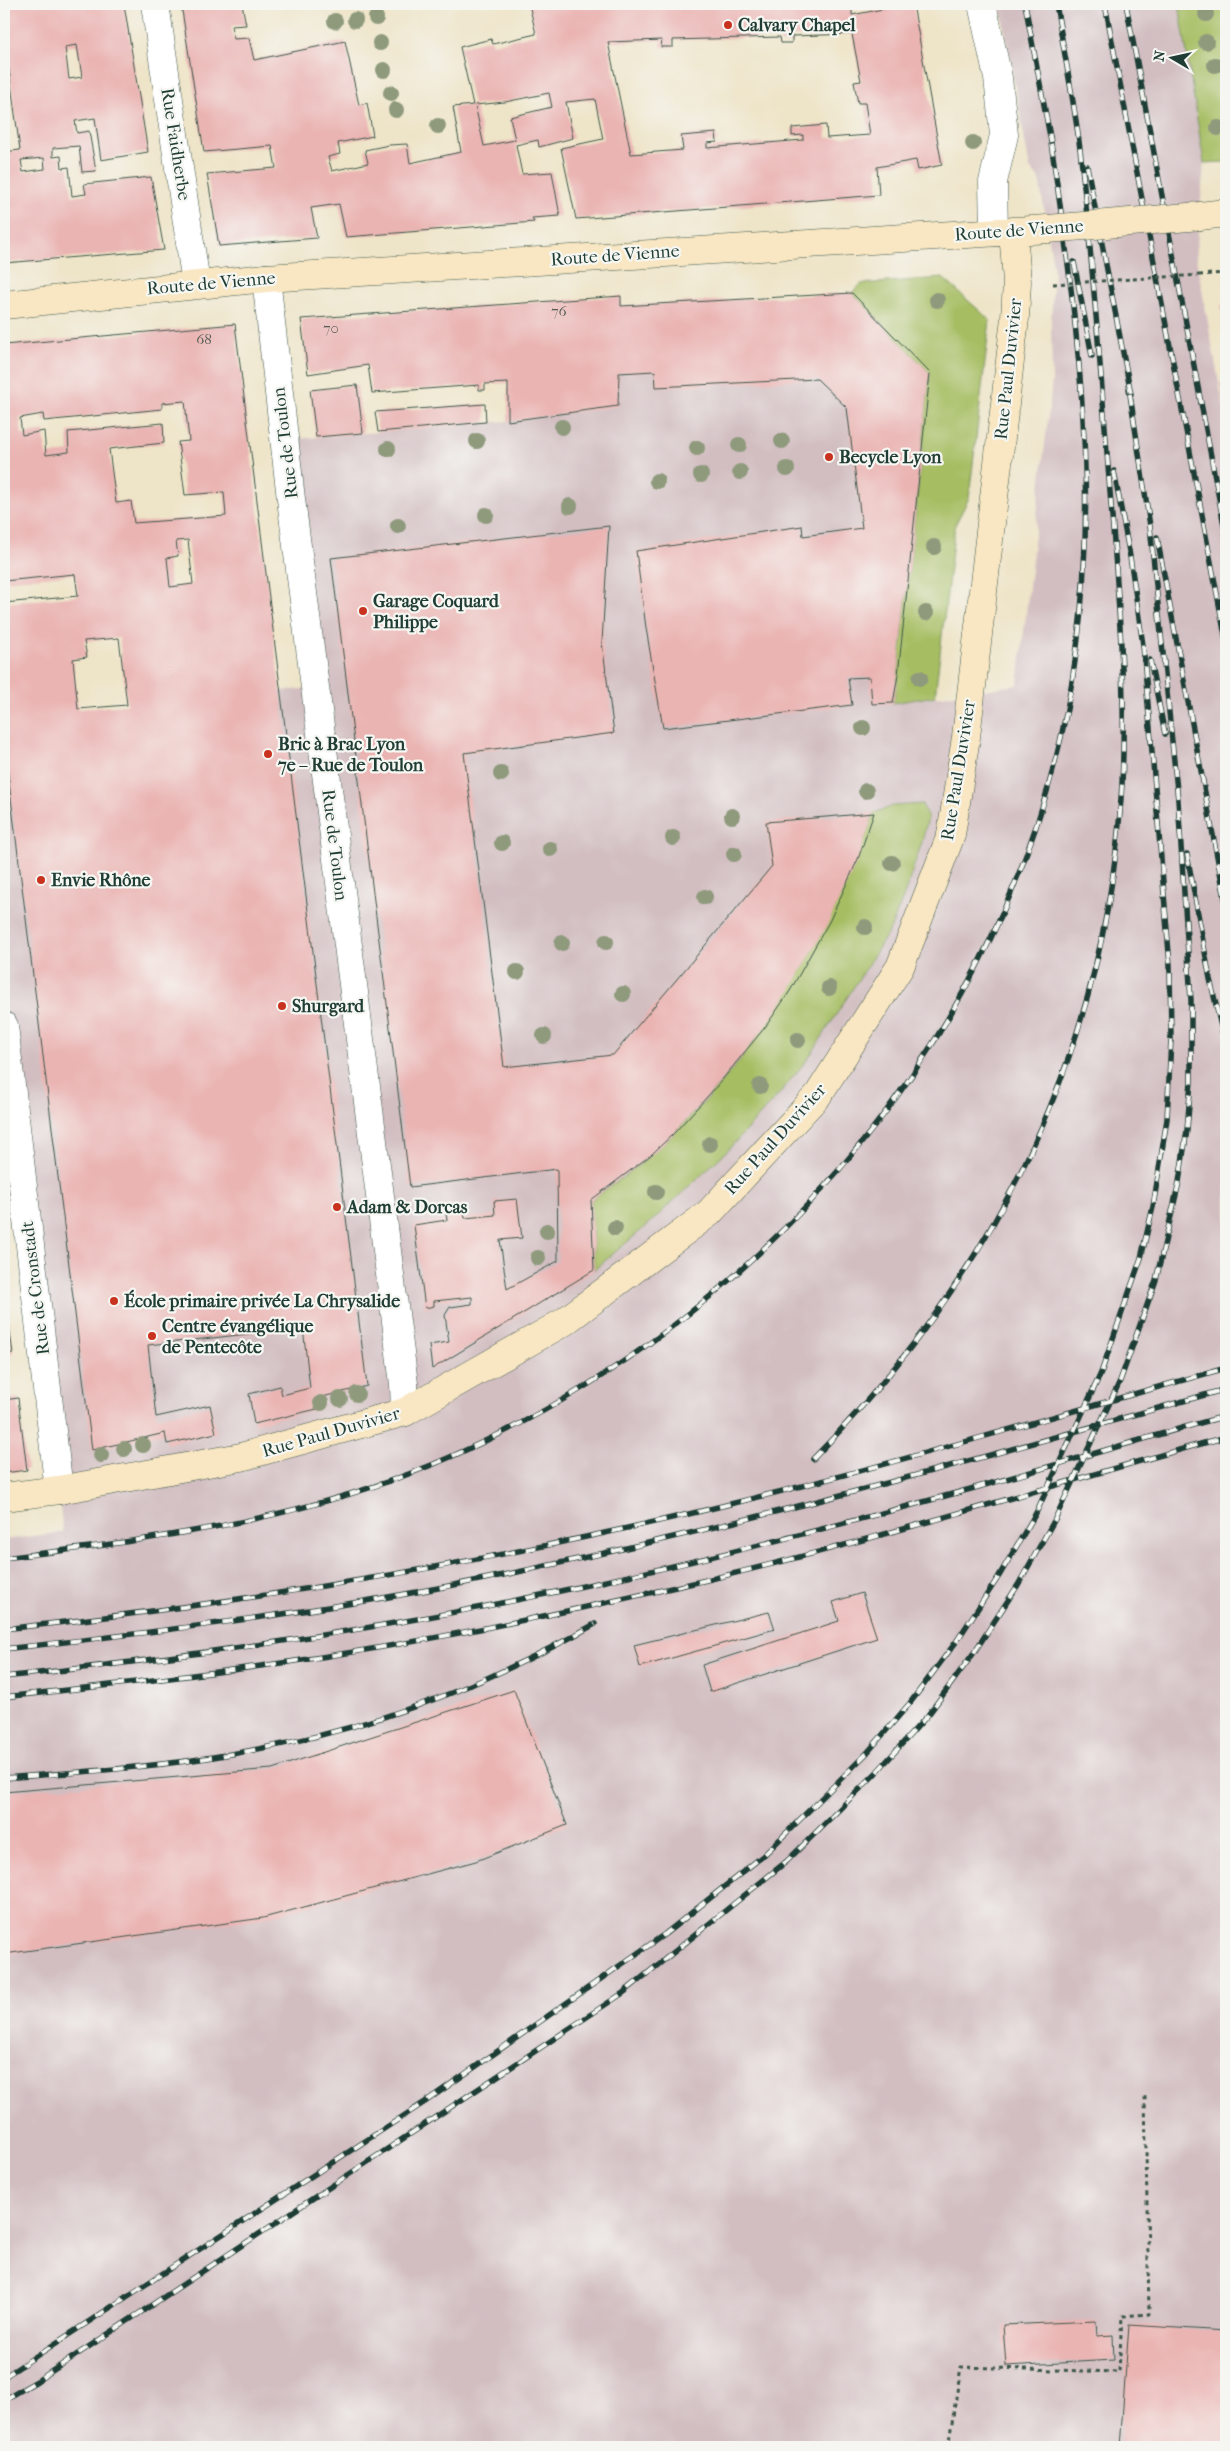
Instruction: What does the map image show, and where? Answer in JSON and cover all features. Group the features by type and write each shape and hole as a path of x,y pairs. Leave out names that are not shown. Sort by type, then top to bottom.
{"main road":[{"name":"Route de Vienne","path":"4,304 266,278 1048,229 1226,214"},
{"name":"Rue Paul Duvivier","path":"4,1497 59,1490 242,1457 405,1412 564,1322 709,1213 818,1095 900,967 951,836 963,756 1015,318 1017,282 1003,231"}],"street":[{"name":"Rue Faidherbe","path":"155,4 196,284"},
{"path":"982,4 998,78 1004,135 993,182 1003,231"},
{"name":"Rue de Toulon","path":"266,278 291,499 404,1384 405,1412"},
{"name":"Rue de Cronstadt","path":"4,1026 59,1490"}],"path":[{"path":"1044,285 1226,273"},
{"path":"948,2447 961,2367 1119,2372 1122,2316 1149,2314 1145,2094"}],"shaded area":[{"path":"1000,4 1179,4 1204,163 1196,257 1226,421 1226,2447 4,2447 4,1540 63,1532 4,1016 4,716 314,688 284,440 508,421 617,406 621,306 852,293 930,373 898,675 893,703 1018,685 1052,382 1051,324 1054,271 1039,178 1030,169"}],"green space":[{"path":"1179,4 1226,4 1226,162 1204,163"},
{"path":"943,278 990,320 969,498 955,525 935,696 893,703 898,675 930,373 852,293 861,284"},
{"path":"922,804 928,818 922,842 890,930 810,1056 776,1098 727,1151 650,1223 594,1270 591,1200 645,1160 689,1118 724,1080 755,1040 811,954 855,861 874,813 893,806"}],"building":[{"path":"4,4 124,4 148,152 101,160 95,118 75,121 77,133 89,131 96,171 82,172 79,146 53,148 53,157 61,156 62,168 69,167 72,196 86,194 84,184 151,177 164,250 4,263 4,152 20,150 8,63 4,64 4,45 6,44 4,36","holes":["77,45 82,77 69,79 65,47","44,158 45,169 23,172 21,160"]},
{"path":"181,4 242,4 246,25 231,26 234,39 249,38 254,60 345,41 359,105 367,103 373,136 338,143 340,154 328,157 332,171 368,163 365,150 389,145 407,144 410,163 461,152 453,107 473,105 460,47 491,39 493,44 536,34 529,4 852,4 852,15 888,8 887,4 913,4 942,165 918,170 916,160 877,167 879,195 576,219 561,148 603,139 595,99 566,102 573,138 539,147 538,140 516,145 522,174 552,172 560,216 532,218 534,222 346,237 339,204 311,208 317,238 219,246 207,174 276,168 272,146 204,152","holes":["852,34 861,81 854,82 858,103 865,103 870,135 827,138 826,125 792,128 792,136 803,135 803,140 707,148 707,143 717,142 716,133 681,136 683,150 631,154 608,42 662,40 661,47 673,47 673,40 780,37 781,43 792,43 792,36","549,93 552,107 510,117 515,140 484,146 475,105 505,102"]},
{"path":"852,293 930,373 898,675 893,703 872,704 870,677 848,678 852,705 663,728 646,628 636,551 802,526 803,536 862,528 847,408 817,379 656,387 655,371 619,373 618,406 508,421 508,383 485,384 485,390 479,390 479,385 372,393 368,365 308,374 301,319 621,296 621,306"},
{"path":"1226,304 1226,334 1225,334 1221,305"},
{"path":"235,324 367,1386 314,1399 317,1409 254,1424 249,1394 280,1386 282,1395 310,1388 303,1328 148,1345 156,1417 210,1405 216,1433 167,1444 165,1433 92,1450 4,742 4,603 78,596 75,574 4,581 4,345","holes":["185,401 189,441 178,442 185,495 224,492 226,516 134,523 131,501 116,503 109,449 164,443 163,423 68,432 69,452 46,455 44,431 22,435 20,418 43,414 44,421 162,409 162,403","188,540 193,584 170,587 167,558 178,556 176,541","119,638 127,705 78,709 73,659 87,657 84,641"]},
{"path":"1226,381 1226,414 1225,415 1221,382"},
{"path":"357,385 363,433 316,437 310,390"},
{"path":"485,404 486,422 378,432 375,412"},
{"path":"609,526 602,642 614,733 464,753 504,1067 613,1055 772,866 766,822 874,813 858,859 830,920 790,991 766,1026 717,1086 674,1133 651,1155 591,1200 594,1270 432,1369 429,1345 449,1342 445,1315 450,1307 472,1304 472,1297 434,1301 434,1306 425,1308 414,1225 447,1220 445,1207 463,1205 465,1218 495,1215 494,1201 517,1199 522,1238 500,1240 507,1289 558,1261 557,1169 410,1187 331,558"},
{"path":"4,1292 13,1353 4,1354"},
{"path":"18,1398 27,1470 4,1473 4,1400"},
{"path":"862,1593 877,1638 710,1692 702,1665 839,1621 833,1602"},
{"path":"769,1612 775,1629 640,1667 634,1645"},
{"path":"514,1690 567,1825 476,1861 263,1918 4,1954 4,1792 272,1769"},
{"path":"1096,2321 1097,2336 1113,2335 1114,2360 1006,2366 1003,2325"},
{"path":"1129,2325 1226,2331 1226,2447 1120,2447"}],"railway":[{"path":"1025,4 1051,142"},
{"path":"813,1459 879,1387 937,1311 988,1233 1031,1150 1066,1064 1093,975 1112,881 1122,784 1123,704 1120,625 1099,347 1080,149 1056,4"},
{"path":"1105,4 1226,641"},
{"path":"1126,4 1226,536"},
{"path":"4,1558 113,1544 222,1526 329,1500 382,1484 434,1464 556,1404 669,1329 773,1240 864,1140 942,1029 1004,909 1050,781 1077,647 1086,519 1085,455 1081,391 1068,263 1050,136"},
{"path":"1087,166 1131,394"},
{"path":"1074,262 1092,356"},
{"path":"4,2400 37,2381 623,1993 787,1861 875,1774 928,1715 973,1654 1018,1585 1055,1519 1120,1381 1156,1280 1179,1182 1187,1130 1191,1081 1191,1000 1178,800 1150,526 1129,388"},
{"path":"1114,471 1130,557"},
{"path":"1157,537 1226,904"},
{"path":"4,2377 425,2102 665,1934 764,1855 867,1753 910,1703 956,1642 999,1576 1036,1513 1101,1373 1141,1258 1153,1207 1167,1119 1171,1039 1170,965 1143,645 1129,550"},
{"path":"1150,660 1165,734"},
{"path":"1187,854 1210,979 1226,1048"},
{"path":"4,1629 229,1601 378,1577 526,1550 679,1516 836,1477 1226,1368"},
{"path":"4,1649 247,1619 429,1590 489,1578 675,1537 767,1514 951,1466 1226,1389"},
{"path":"4,1677 306,1638 456,1612 653,1571 839,1525 1226,1416"},
{"path":"4,1697 288,1662 424,1640 568,1611 776,1563 1226,1437"},
{"path":"4,1778 179,1762 284,1744 331,1732 377,1719 466,1687 510,1668 595,1624"}],"place":[{"name":"Calvary Chapel","path":"728,25"},
{"name":"Becycle Lyon","path":"829,457"},
{"name":"Garage Coquard Philippe","path":"363,611"},
{"name":"Bric à Brac Lyon 7e – Rue de Toulon","path":"268,754"},
{"name":"Envie Rhône","path":"41,880"},
{"name":"Shurgard","path":"282,1006"},
{"name":"Adam & Dorcas","path":"337,1207"},
{"name":"École primaire privée La Chrysalide","path":"114,1301"},
{"name":"Centre évangélique de Pentecôte","path":"152,1336"}]}
